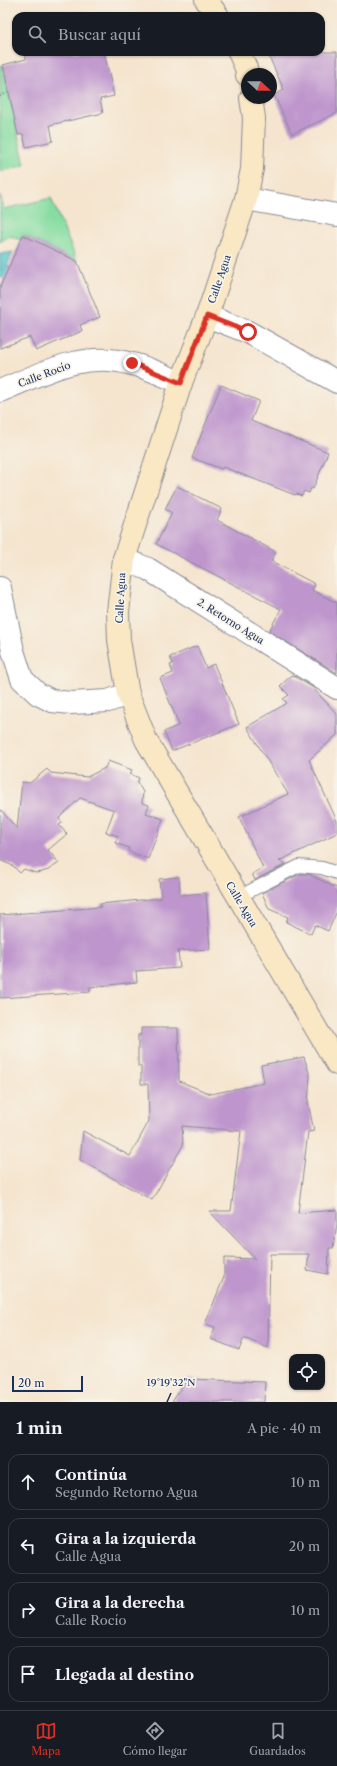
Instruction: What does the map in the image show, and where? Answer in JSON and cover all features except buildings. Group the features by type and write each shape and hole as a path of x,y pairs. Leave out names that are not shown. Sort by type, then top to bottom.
{"street":[{"path":"206,0 215,12"},
{"path":"241,56 246,68"},
{"name":"Calle Agua","path":"252,104 254,118 252,169 246,200 207,316 181,383 124,559 118,612 119,640 128,694 146,740 337,1064"},
{"path":"246,200 337,215"},
{"path":"207,316 248,332 337,382"},
{"name":"Calle Rocío","path":"0,391 66,364 82,360 97,359 132,363 181,383"},
{"name":"2. Retorno Agua","path":"124,559 148,569 337,688"},
{"path":"0,588 13,651 22,679 38,694 52,700 71,704 108,701 128,694"}],"lane":[{"path":"238,897 299,866 322,868 337,873"}],"path":[{"path":"0,96 9,92"}],"green space":[{"path":"0,65 2,65 25,165 0,172"},
{"path":"0,195 4,209 51,198 77,261 23,235 20,240 10,236 0,242"}],"water":[{"path":"13,252 7,266 21,272 4,279 0,276 0,254"}],"route":[{"path":"132,363 181,383 207,316 248,332"}]}
